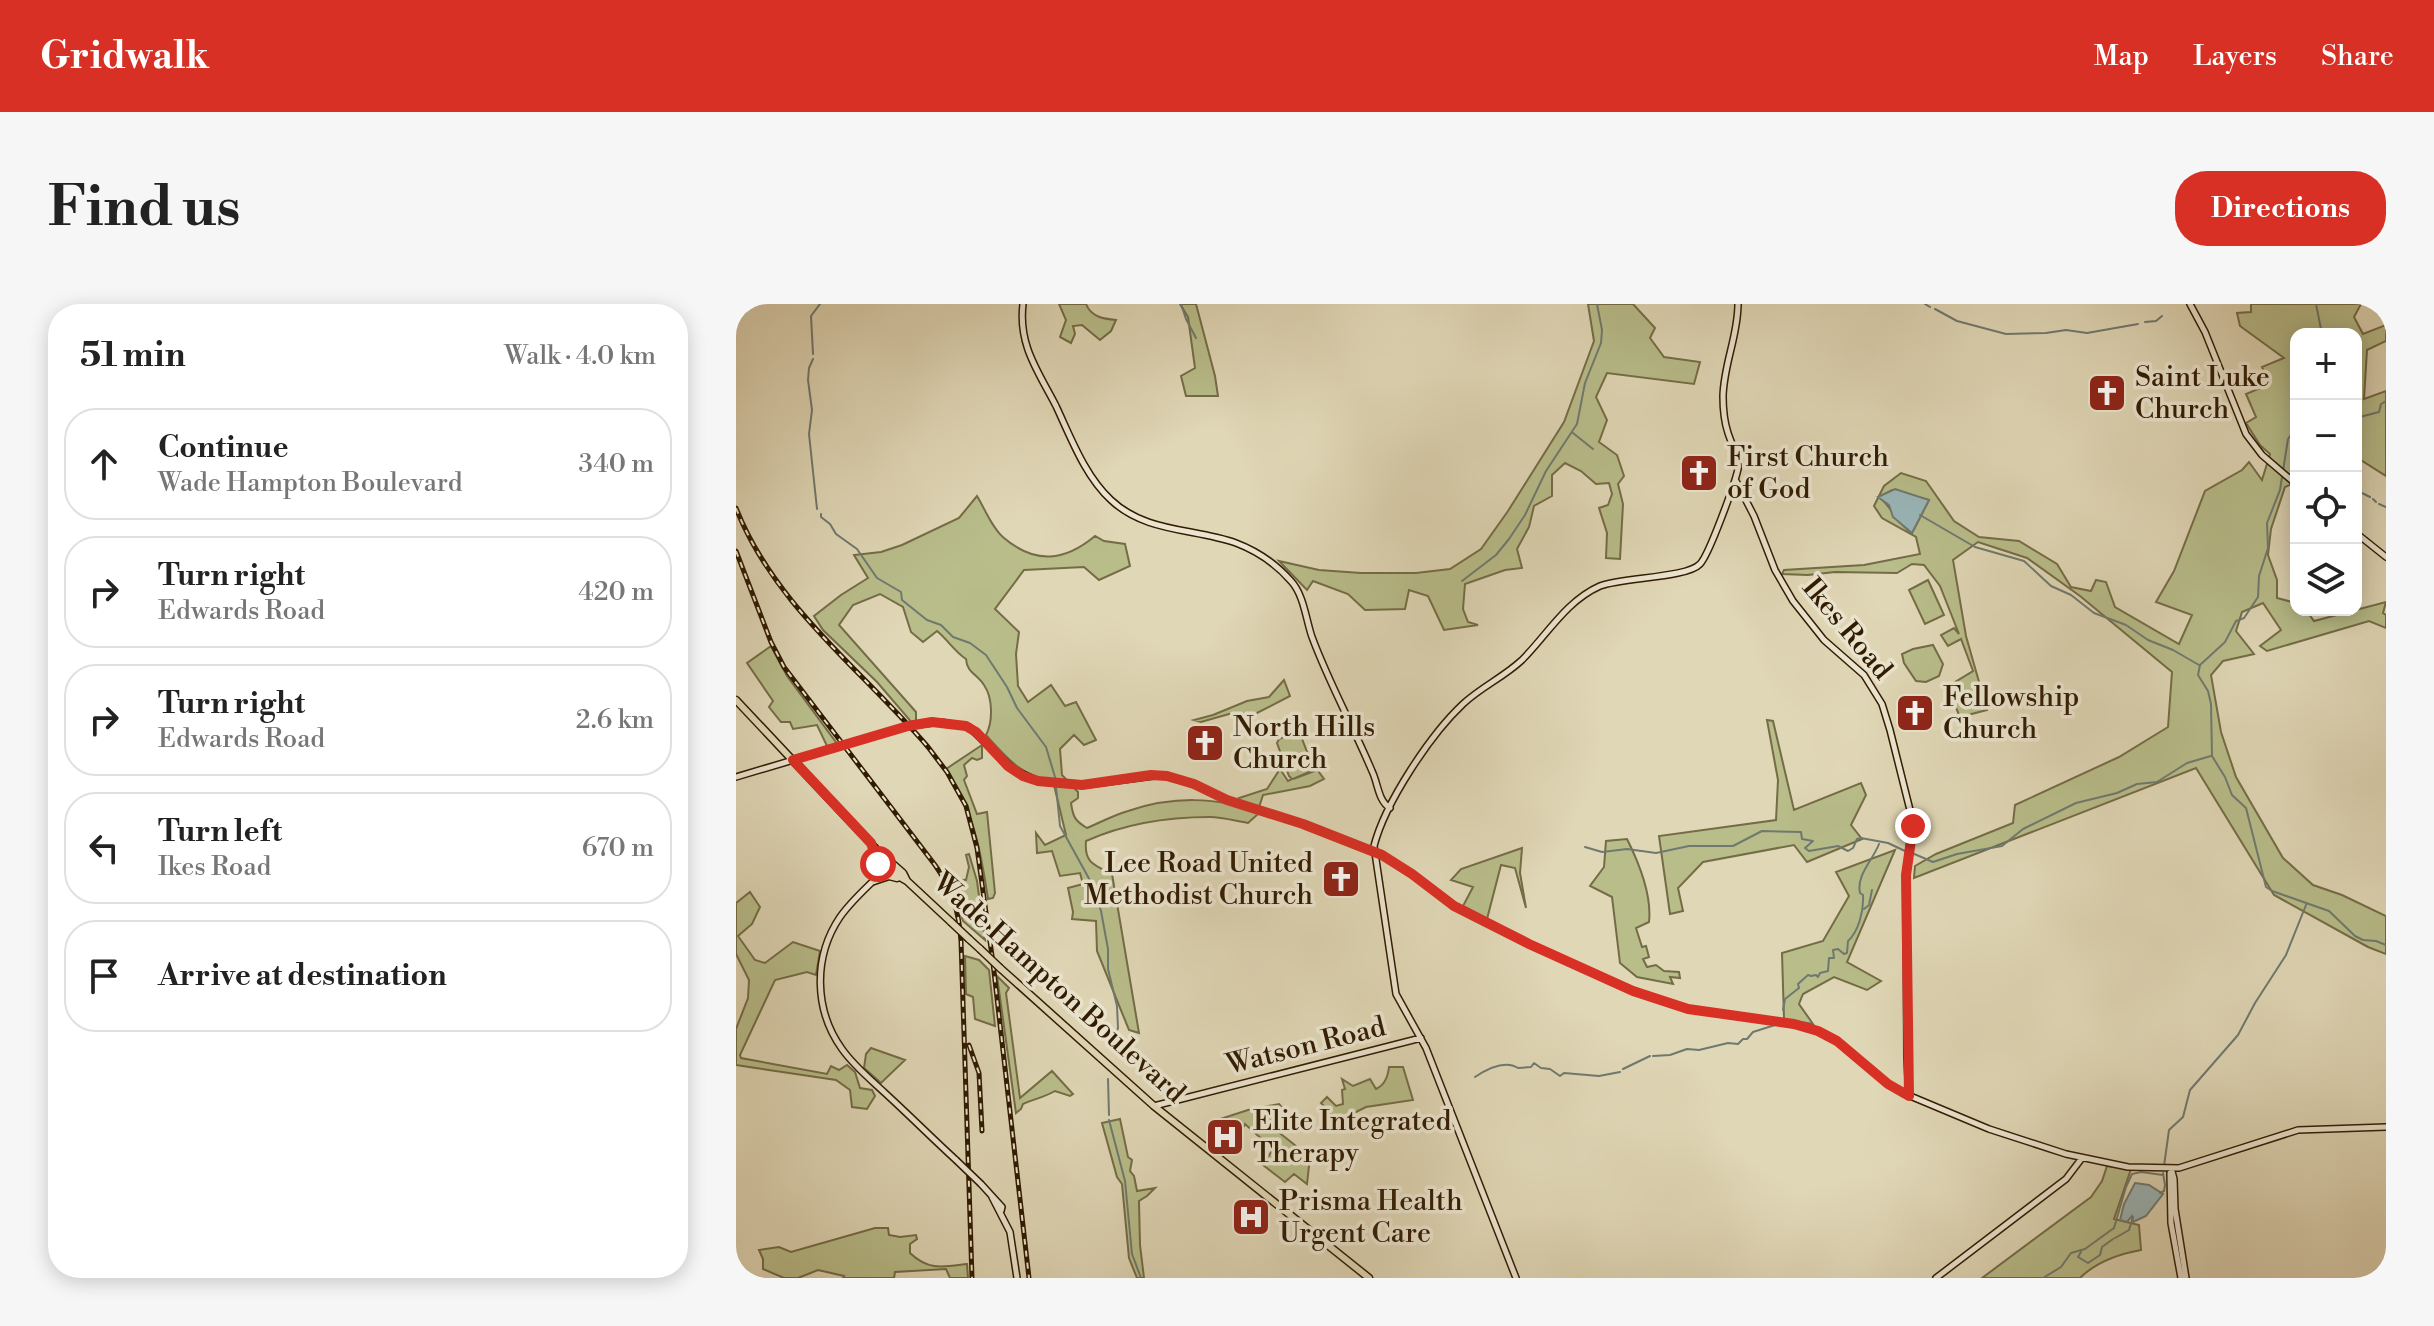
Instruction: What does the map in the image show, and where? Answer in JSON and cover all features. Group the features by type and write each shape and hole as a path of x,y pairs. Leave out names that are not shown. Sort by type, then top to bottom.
{"main road":[{"name":"Wade Hampton Boulevard","path":"736,700 891,864 892,870 1154,1106 1369,1278"},
{"path":"871,843 879,865 874,881"},
{"path":"874,881 889,876 903,879"}],"street":[{"path":"1023,304 1022,330 1029,354 1083,461 1109,499 1150,524 1244,546 1267,560 1297,588 1318,652 1368,760 1383,802 1390,808"},
{"path":"1516,1278 1436,1071 1394,988 1373,851 1377,834 1417,761 1454,713 1517,665 1578,599 1606,584 1689,571 1699,565 1708,551 1736,480 1739,463 1727,428 1723,395 1727,360 1737,325 1738,304"},
{"path":"2190,304 2210,344 2243,429 2254,447 2290,479"},
{"name":"Ikes Road","path":"1736,480 1775,570 1793,601 1824,640 1864,675 1882,704 1890,730 1913,822 1906,875 1909,1096"},
{"path":"2362,538 2386,557"},
{"path":"736,777 908,726 926,723 964,725 974,730 1002,760 1023,776 1055,784 1085,785 1151,775 1167,776 1194,784 1222,799 1280,816 1373,851 1412,874 1454,906 1633,991 1688,1009 1794,1024 1825,1034 1888,1084 1909,1096 2000,1133 2082,1158 2128,1167 2171,1168 2191,1165 2298,1130 2386,1127"},
{"path":"891,864 845,911 829,938 821,973 824,1010 832,1032 850,1060 992,1197 1001,1211 1012,1241 1017,1278"},
{"name":"Watson Road","path":"1154,1106 1421,1038"},
{"path":"1936,1278 2061,1184 2082,1158"},
{"path":"2171,1168 2171,1223 2184,1278"}],"green space":[{"path":"1059,304 1086,304 1095,315 1116,320 1111,331 1100,340 1082,325 1073,326 1075,334 1071,343 1060,337 1066,320"},
{"path":"1180,304 1196,304 1218,396 1186,396 1181,376 1195,368 1188,317"},
{"path":"1588,304 1633,304 1655,328 1650,338 1664,357 1700,362 1694,384 1607,373 1596,397 1607,420 1599,442 1617,455 1624,476 1618,484 1623,504 1620,559 1606,558 1607,533 1599,508 1608,505 1612,494 1609,483 1596,484 1565,463 1552,475 1552,496 1534,506 1529,527 1517,549 1522,568 1505,570 1465,584 1463,609 1468,622 1478,625 1444,630 1428,596 1409,590 1405,609 1365,610 1348,594 1313,581 1307,590 1279,561 1319,570 1416,573 1450,569 1481,549 1564,422 1594,341"},
{"path":"2251,304 2361,304 2354,317 2360,328 2290,328 2290,485 2285,487 2271,529 2268,555 2277,580 2277,598 2290,601 2290,616 2310,616 2314,621 2333,616 2362,616 2362,608 2386,602 2383,613 2386,615 2386,628 2369,621 2267,651 2260,646 2281,630 2263,603 2242,612 2236,631 2254,654 2223,661 2211,675 2221,732 2236,777 2283,858 2313,885 2386,916 2386,954 2274,895 2196,768 1914,878 1915,866 1936,854 2013,823 2015,805 2119,757 2168,727 2172,672 2080,596 2027,558 1978,542 1953,560 1966,636 1987,710 1960,717 1947,687 1973,671 1961,639 1948,646 1941,635 1954,628 1959,634 1940,586 1924,565 1912,564 1897,573 1782,574 1784,570 1864,565 1920,554 1916,537 1882,518 1874,506 1884,486 1901,473 1926,481 1954,521 1979,537 2019,541 2057,564 2071,587 2091,591 2096,580 2106,582 2115,607 2179,644 2192,615 2156,602 2174,571 2205,491 2242,470 2249,462 2262,480 2270,454 2246,423 2256,417 2246,394 2270,384 2262,367 2284,358 2240,326 2237,313 2251,312","holes":["1892,490 1929,500 1912,533 1901,524 1879,497"]},
{"path":"2386,325 2386,341 2367,350 2364,399 2386,391 2386,476 2362,461 2362,332"},
{"path":"977,496 1000,534 1028,553 1061,555 1095,536 1104,541 1125,544 1130,566 1099,580 1084,567 1024,570 995,609 1019,632 1016,654 1018,686 1028,702 1051,685 1065,706 1076,702 1096,740 1084,745 1074,735 1060,749 1062,775 1078,792 1078,798 1071,803 1077,821 1087,828 1144,806 1194,800 1227,804 1258,814 1248,823 1210,817 1163,820 1116,830 1086,841 1089,859 1112,874 1139,1033 1129,1030 1097,951 1096,921 1072,919 1068,888 1083,884 1080,873 1060,876 1052,851 1037,853 1036,833 1045,845 1066,835 1053,781 1023,770 986,735 991,717 989,696 984,685 968,667 966,659 937,631 923,642 911,632 903,607 880,594 853,605 839,625 916,712 913,724 877,682 823,630 814,616 868,578 854,555 881,552 902,545 959,518"},
{"path":"1928,580 1944,615 1925,624 1909,590"},
{"path":"1933,645 1943,664 1939,676 1926,682 1916,681 1902,654"},
{"path":"771,646 787,676 838,745 827,746 817,725 793,729 790,722 781,722 769,707 773,701 747,663"},
{"path":"1284,680 1290,696 1257,713 1229,714 1201,722 1194,720 1247,701 1269,697"},
{"path":"1767,720 1773,721 1794,810 1861,783 1866,795 1851,825 1862,839 1807,862 1794,845 1703,862 1678,888 1683,911 1670,914 1659,836 1776,820 1778,780"},
{"path":"1299,731 1314,770 1293,779 1315,771 1313,764 1324,779 1310,786 1263,795 1259,807 1242,802 1239,798 1267,789 1280,769 1288,781 1292,779 1277,743 1279,739"},
{"path":"982,745 982,758 972,758 964,765 967,776 964,780 977,814 987,812 995,893 993,898 988,899 974,831 946,769"},
{"path":"1627,839 1649,901 1649,922 1636,928 1649,957 1643,959 1647,967 1656,965 1664,971 1679,972 1680,978 1670,977 1673,984 1637,977 1620,963 1612,897 1590,886 1604,867 1606,841"},
{"path":"1522,848 1520,873 1526,908 1515,868 1501,865 1487,919 1463,906 1473,887 1451,880 1461,869"},
{"path":"1895,850 1847,962 1881,981 1867,990 1834,977 1803,994 1799,1004 1813,1024 1784,1019 1782,953 1823,941 1849,896 1836,872"},
{"path":"969,854 977,881 985,940 963,921 948,879 966,880 969,867 966,855"},
{"path":"750,892 760,907 752,924 738,936 755,960 765,963 793,942 820,951 816,975 807,972 775,980 741,1058 827,1074 831,1066 839,1070 847,1065 855,1072 860,1088 872,1090 875,1096 867,1109 852,1107 850,1090 836,1080 736,1065 736,1029 748,998 749,980 736,954 736,903"},
{"path":"965,956 979,960 989,970 995,1026 975,1019 973,997 966,994"},
{"path":"997,976 1009,988 1006,993 1020,1098 1052,1071 1073,1094 1070,1096 1055,1091 1023,1104 1016,1113"},
{"path":"871,1048 905,1060 881,1083 864,1068 866,1054"},
{"path":"1389,1067 1403,1067 1413,1100 1366,1107 1338,1121 1321,1103 1327,1097 1336,1106 1343,1104 1342,1090 1345,1089 1342,1079 1353,1086 1370,1079 1376,1089 1386,1080"},
{"path":"1279,1104 1290,1117 1277,1131 1310,1157 1307,1184 1294,1174 1285,1182 1263,1165 1273,1149 1245,1124 1238,1137 1214,1121"},
{"path":"1120,1119 1137,1191 1155,1188 1139,1201 1144,1278 1137,1278 1129,1258 1122,1184 1117,1177 1102,1123"},
{"path":"2107,1166 2131,1169 2114,1219 2139,1225 2141,1250 2108,1260 2080,1278 1982,1278 2091,1197 2102,1181"},
{"path":"875,1228 888,1228 889,1235 900,1237 916,1235 917,1239 910,1244 910,1253 917,1259 937,1266 967,1264 968,1278 950,1278 946,1269 895,1272 894,1278 843,1278 818,1270 798,1278 784,1278 763,1269 759,1250 779,1247 791,1252"}],"water":[{"path":"1895,489 1929,500 1912,533 1893,517 1889,505 1878,497"},
{"path":"2135,1183 2149,1185 2163,1194 2146,1216 2133,1222 2132,1216 2127,1222 2120,1220 2124,1204"}],"waterway":[{"path":"813,354 811,316 820,304"},
{"path":"1181,304 1196,338"},
{"path":"1462,581 1496,555 1509,539 1525,515 1546,471 1577,424 1585,383 1601,343 1597,304"},
{"path":"1925,304 1930,307"},
{"path":"2316,304 2321,328"},
{"path":"1935,309 1957,321 2006,334 2066,330 2087,333 2138,324"},
{"path":"2145,322 2156,321 2162,316"},
{"path":"813,359 808,380 812,410 809,434 817,509"},
{"path":"2362,416 2379,412 2381,404 2386,401"},
{"path":"1573,433 1593,449"},
{"path":"2290,436 2280,490 2267,523 2268,548 2259,576 2258,597 2244,618 2236,621 2225,642 2200,665 2198,675 2208,691 2211,704 2212,756 2232,795 2246,808 2266,887 2329,911 2355,936 2386,945"},
{"path":"2362,493 2370,497"},
{"path":"2373,499 2376,502"},
{"path":"2379,504 2386,507"},
{"path":"821,514 836,534 857,549 877,578 901,592 902,600 927,620 941,625 953,637 970,643 986,655 1017,708 1046,747 1055,777 1060,826 1092,884 1101,911 1108,969 1117,1006 1118,1028 1112,1042"},
{"path":"1920,515 1975,547 2024,561 2051,586 2071,595 2094,613 2126,625 2148,640 2199,665"},
{"path":"1912,853 1933,862 2002,846 2023,829 2076,803 2117,793 2137,784 2157,782 2187,763 2211,756"},
{"path":"1585,847 1602,852 1627,849 1656,853 1689,846 1733,846 1762,831 1801,832 1802,839 1813,841 1805,848 1809,851 1838,846 1848,851 1861,838 1888,843 1905,851"},
{"path":"1783,1010 1785,999 1799,988 1798,984 1808,975 1818,977 1820,973 1828,971 1829,958 1834,958 1833,950 1847,953 1848,941 1861,915 1863,895 1860,893 1860,880 1879,844"},
{"path":"1864,909 1869,905 1872,890"},
{"path":"2164,1166 2169,1130 2183,1117 2190,1090 2238,1035 2286,955 2306,905"},
{"path":"1653,1056 1738,1044 1753,1032 1775,1025"},
{"path":"1623,1069 1650,1056"},
{"path":"1475,1077 1496,1066 1531,1067 1534,1063 1560,1076 1564,1073 1599,1076 1620,1072"},
{"path":"1108,1079 1109,1115"},
{"path":"1109,1120 1125,1181 1132,1254 1141,1278"},
{"path":"2160,1193 2165,1185 2163,1173"},
{"path":"2043,1278 2061,1267 2071,1253 2085,1249 2114,1228 2132,1174 2163,1175"},
{"path":"2115,1238 2129,1230 2133,1217"},
{"path":"2081,1252 2078,1257 2088,1263 2100,1255 2102,1247 2113,1239"}],"railway":[{"path":"736,508 752,543 796,606 928,747 947,772 966,806 977,848 993,963 1029,1278"},
{"path":"736,551 771,642 784,667 935,865 954,901 961,941 972,1278"},
{"path":"969,1045 979,1073 982,1131"}],"place":[{"name":"Saint Luke Church","path":"2107,393"},
{"name":"First Church of God","path":"1699,473"},
{"name":"Fellowship Church","path":"1915,713"},
{"name":"North Hills Church","path":"1205,743"},
{"name":"Lee Road United Methodist Church","path":"1341,879"},
{"name":"Elite Integrated Therapy","path":"1225,1137"},
{"name":"Prisma Health Urgent Care","path":"1251,1217"}],"route":[{"path":"878,864 871,843 793,760 908,726 940,722 959,724 974,730 1008,766 1033,780 1082,785 1151,775 1167,776 1194,784 1222,799 1348,841 1392,861 1454,906 1633,991 1688,1009 1794,1024 1825,1034 1888,1084 1909,1096 1906,875 1913,826"}]}
